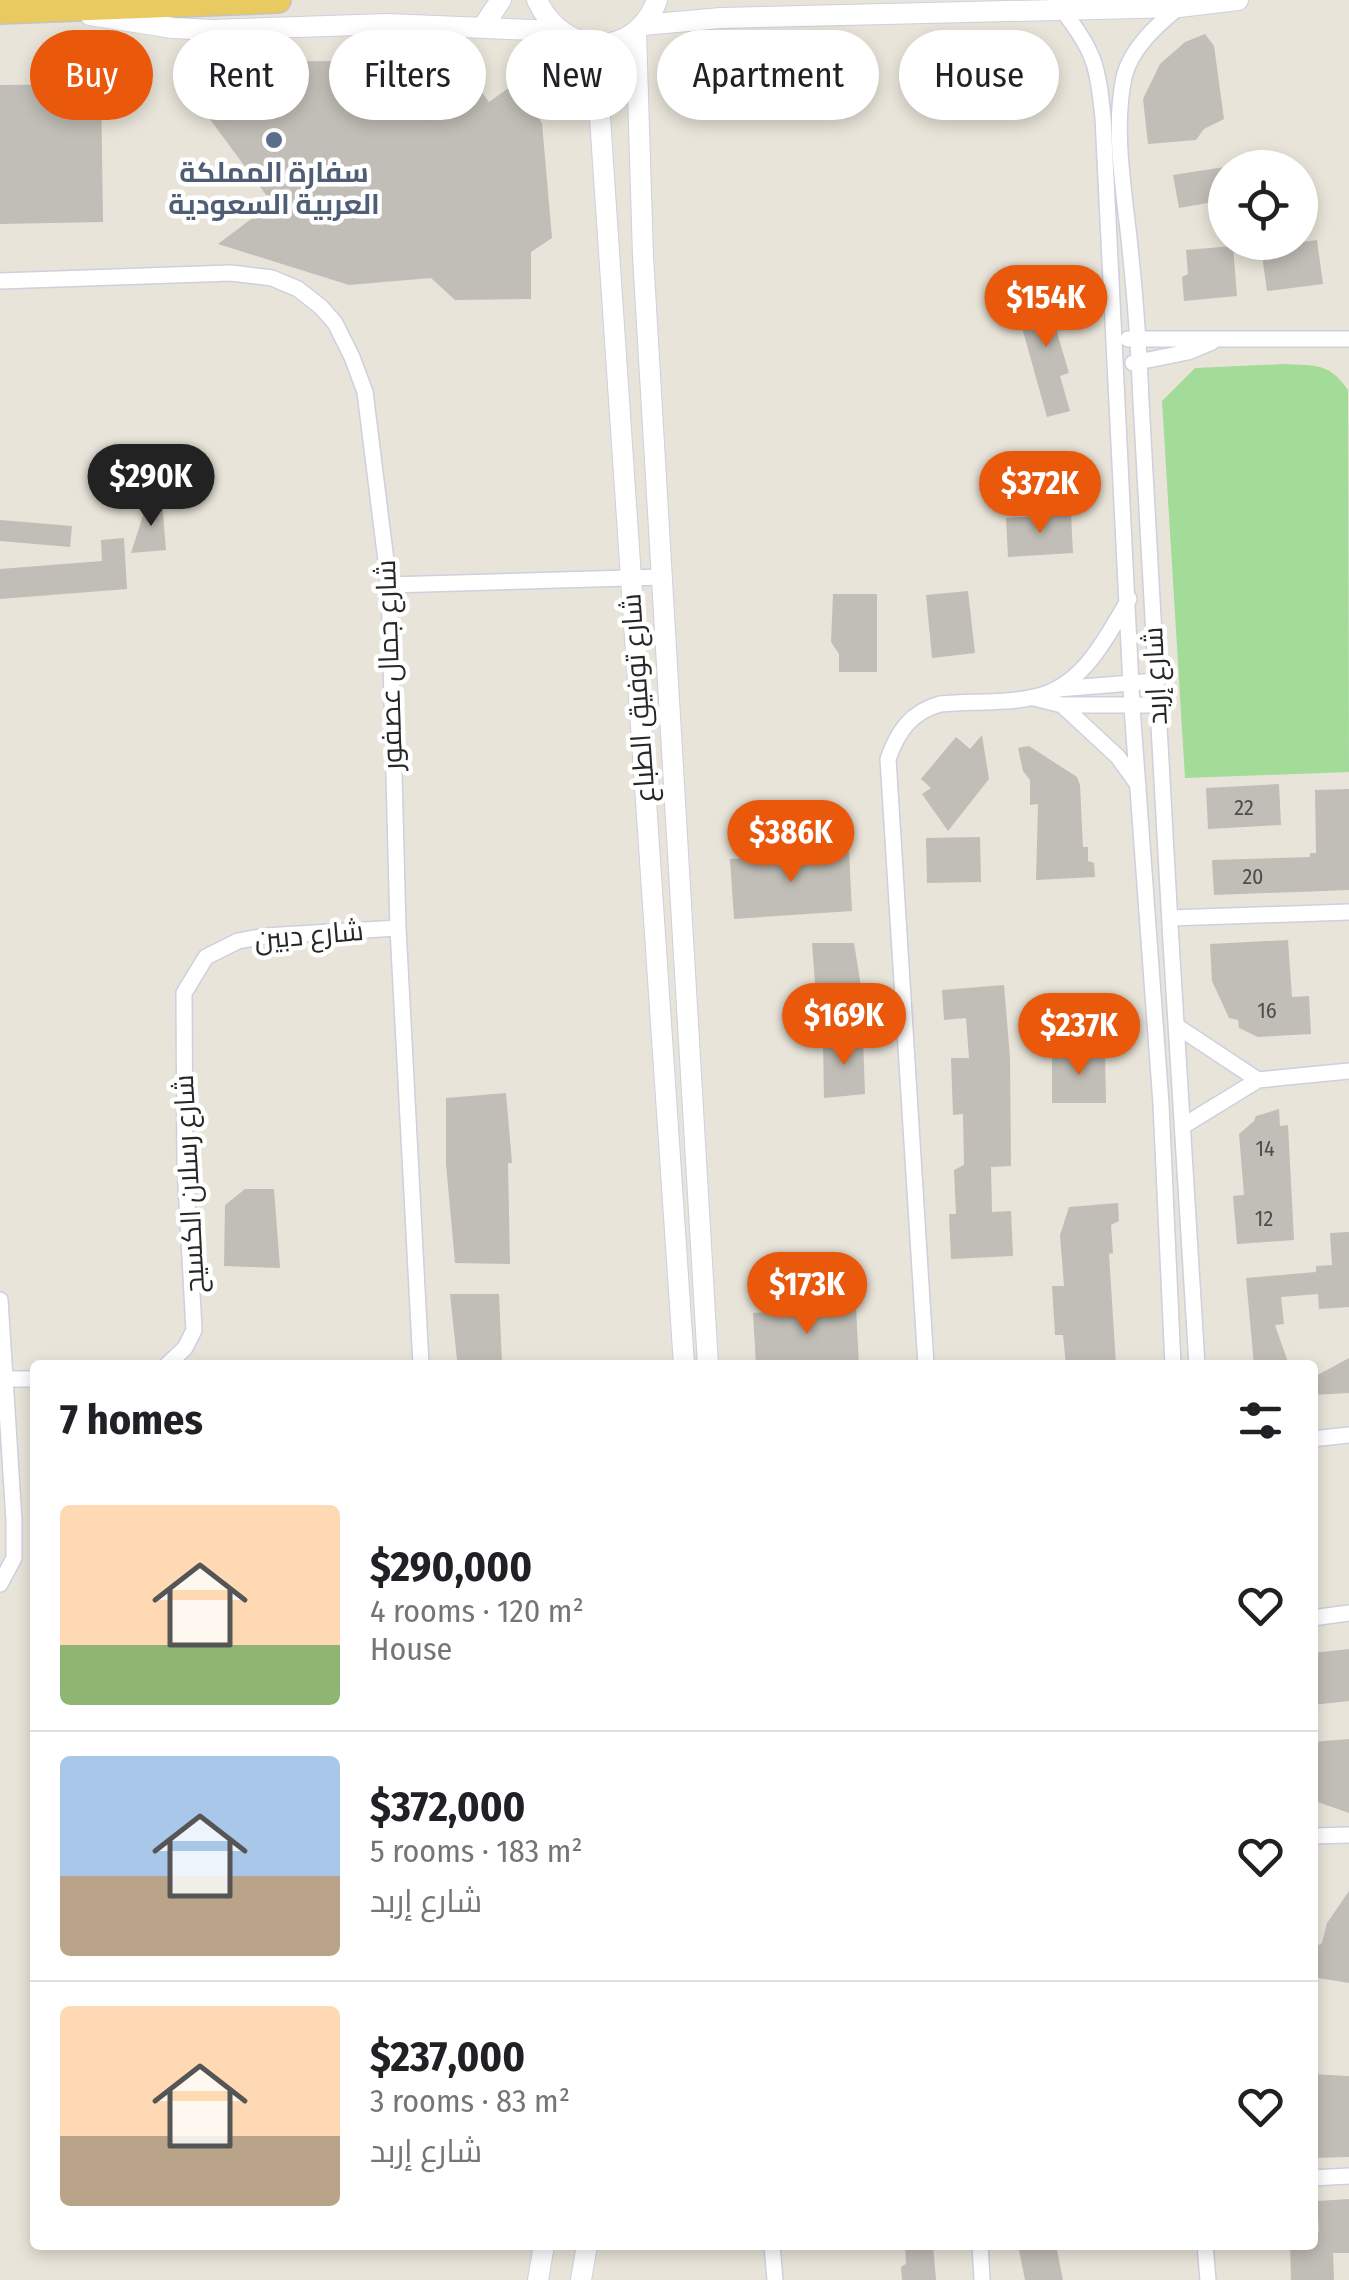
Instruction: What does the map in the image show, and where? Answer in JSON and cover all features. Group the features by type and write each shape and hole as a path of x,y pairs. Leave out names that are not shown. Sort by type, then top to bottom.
{"highway":[{"path":"0,11 278,0"}],"street":[{"path":"484,26 502,0"},
{"name":"شارع توفيق الطباع","path":"537,0 546,18 559,30"},
{"path":"639,28 657,0"},
{"path":"694,0 708,14 721,18"},
{"path":"634,30 721,18 1064,11 1238,0"},
{"name":"شارع إربد","path":"1179,6 1152,30 1124,79 1122,170 1139,362 1196,1360"},
{"path":"64,10 174,28 213,30 386,24 524,30"},
{"name":"شارع إربد","path":"1064,11 1092,52 1099,77 1132,707 1161,1104 1173,1360"},
{"name":"شارع توفيق الطباع","path":"639,28 642,239 708,1360"},
{"name":"شارع توفيق الطباع","path":"600,120 684,1360"},
{"name":"شارع جمال عصفور","path":"0,281 231,272 272,278 298,289 336,324 365,392 389,584 398,928 421,1360"},
{"path":"1115,340 1349,339"},
{"path":"1117,364 1188,352 1216,341"},
{"path":"389,584 662,577"},
{"path":"1060,697 1097,654 1129,599"},
{"path":"926,1360 888,759 899,731 927,708 940,704 1060,697 1156,681"},
{"path":"1060,697 1132,707 1156,705"},
{"path":"1060,697 1118,757 1140,789"},
{"path":"1170,918 1349,912"},
{"name":"شارع دبين","path":"184,993 206,956 238,941 398,928"},
{"name":"شارع رسلان الكسيح","path":"172,1360 185,1348 194,1330 186,1167 184,993"},
{"path":"1178,1027 1258,1080"},
{"path":"1184,1126 1258,1080 1349,1071"},
{"path":"0,1300 14,1558 0,1584"},
{"path":"6,1379 30,1379"},
{"path":"1318,1438 1349,1435"},
{"path":"1318,1617 1349,1613"},
{"path":"1318,1835 1349,1834"},
{"path":"1318,2178 1349,2176"},
{"path":"538,2280 543,2250"},
{"path":"581,2280 586,2250"},
{"path":"772,2250 774,2280"},
{"path":"980,2250 982,2280"},
{"path":"1205,2250 1208,2280"}],"green space":[{"path":"1284,364 1328,370 1348,390 1349,772 1185,778 1162,401 1195,368"}],"building":[{"path":"1205,34 1214,46 1224,119 1204,129 1196,140 1148,144 1143,99 1160,64 1185,42"},
{"path":"309,61 329,61 329,120 486,120 486,98 489,102 506,90 506,120 540,120 552,238 531,252 531,299 455,300 431,278 349,285 218,244 272,203 211,120 309,120"},
{"path":"0,85 30,85 30,120 102,120 103,222 0,224"},
{"path":"1208,170 1208,203 1179,208 1173,175"},
{"path":"1318,247 1323,284 1267,291 1263,260 1318,260"},
{"path":"1208,248 1208,260 1234,260 1237,296 1184,301 1186,250"},
{"path":"1056,294 1065,327 1056,329 1069,373 1060,376 1070,411 1047,417 1016,306"},
{"path":"149,497 162,502 166,550 131,553"},
{"path":"1071,514 1073,553 1008,557 1006,518"},
{"path":"0,520 72,526 70,547 0,541"},
{"path":"124,538 127,589 0,599 0,569 102,561 101,540"},
{"path":"968,591 975,653 932,658 926,595"},
{"path":"833,594 877,594 877,672 839,672 839,654 831,642"},
{"path":"982,735 989,779 948,831 922,794 931,788 921,779 956,737 970,749"},
{"path":"1029,746 1077,777 1083,847 1088,847 1088,861 1094,863 1095,877 1036,880 1038,804 1030,805 1030,780 1023,771 1018,748"},
{"path":"1279,784 1281,825 1208,829 1206,788"},
{"path":"1349,789 1349,890 1214,895 1212,860 1310,857 1310,853 1316,853 1315,790"},
{"path":"980,837 981,882 927,883 926,838"},
{"path":"849,852 852,911 734,919 730,859"},
{"path":"1288,940 1292,997 1309,996 1311,1034 1258,1037 1239,1028 1238,1020 1229,1018 1212,981 1210,944"},
{"path":"812,943 854,943 865,1011 817,1009"},
{"path":"1004,985 1010,1057 1011,1166 991,1167 992,1212 1011,1211 1013,1256 951,1259 949,1214 956,1214 954,1170 964,1165 963,1114 953,1115 951,1058 969,1058 966,1018 944,1020 942,990"},
{"path":"863,1038 865,1094 824,1098 823,1040"},
{"path":"1105,1053 1106,1103 1052,1103 1052,1054"},
{"path":"506,1093 512,1163 508,1163 510,1264 455,1263 446,1164 446,1098"},
{"path":"1279,1109 1280,1126 1288,1125 1294,1240 1237,1244 1233,1196 1244,1195 1239,1134 1256,1116"},
{"path":"245,1189 274,1189 280,1268 224,1266 225,1205"},
{"path":"1118,1203 1119,1221 1111,1225 1113,1253 1109,1254 1116,1360 1066,1360 1063,1335 1055,1335 1052,1286 1064,1286 1060,1235 1069,1207"},
{"path":"1349,1232 1349,1307 1319,1309 1318,1294 1281,1297 1284,1324 1275,1325 1287,1360 1254,1360 1246,1278 1316,1272 1316,1266 1332,1265 1330,1233"},
{"path":"450,1294 499,1294 502,1360 457,1360"},
{"path":"856,1307 859,1360 756,1360 753,1313"},
{"path":"1349,1358 1349,1393 1318,1395 1318,1375"},
{"path":"1349,1649 1349,1701 1318,1704 1318,1652"},
{"path":"1349,1739 1349,1813 1318,1802 1318,1742"},
{"path":"1349,1891 1349,1983 1318,1978 1318,1945 1327,1923"},
{"path":"1318,2074 1349,2076 1349,2157 1318,2158"},
{"path":"1349,2199 1349,2253 1333,2253 1334,2280 1291,2280 1290,2250 1318,2250 1318,2201"},
{"path":"905,2250 933,2250 936,2280 902,2280 901,2267 906,2264"},
{"path":"1019,2250 1057,2250 1063,2280 1025,2280"}],"place":[{"name":"سفارة المملكة العربية السعودية","path":"274,140"}]}
